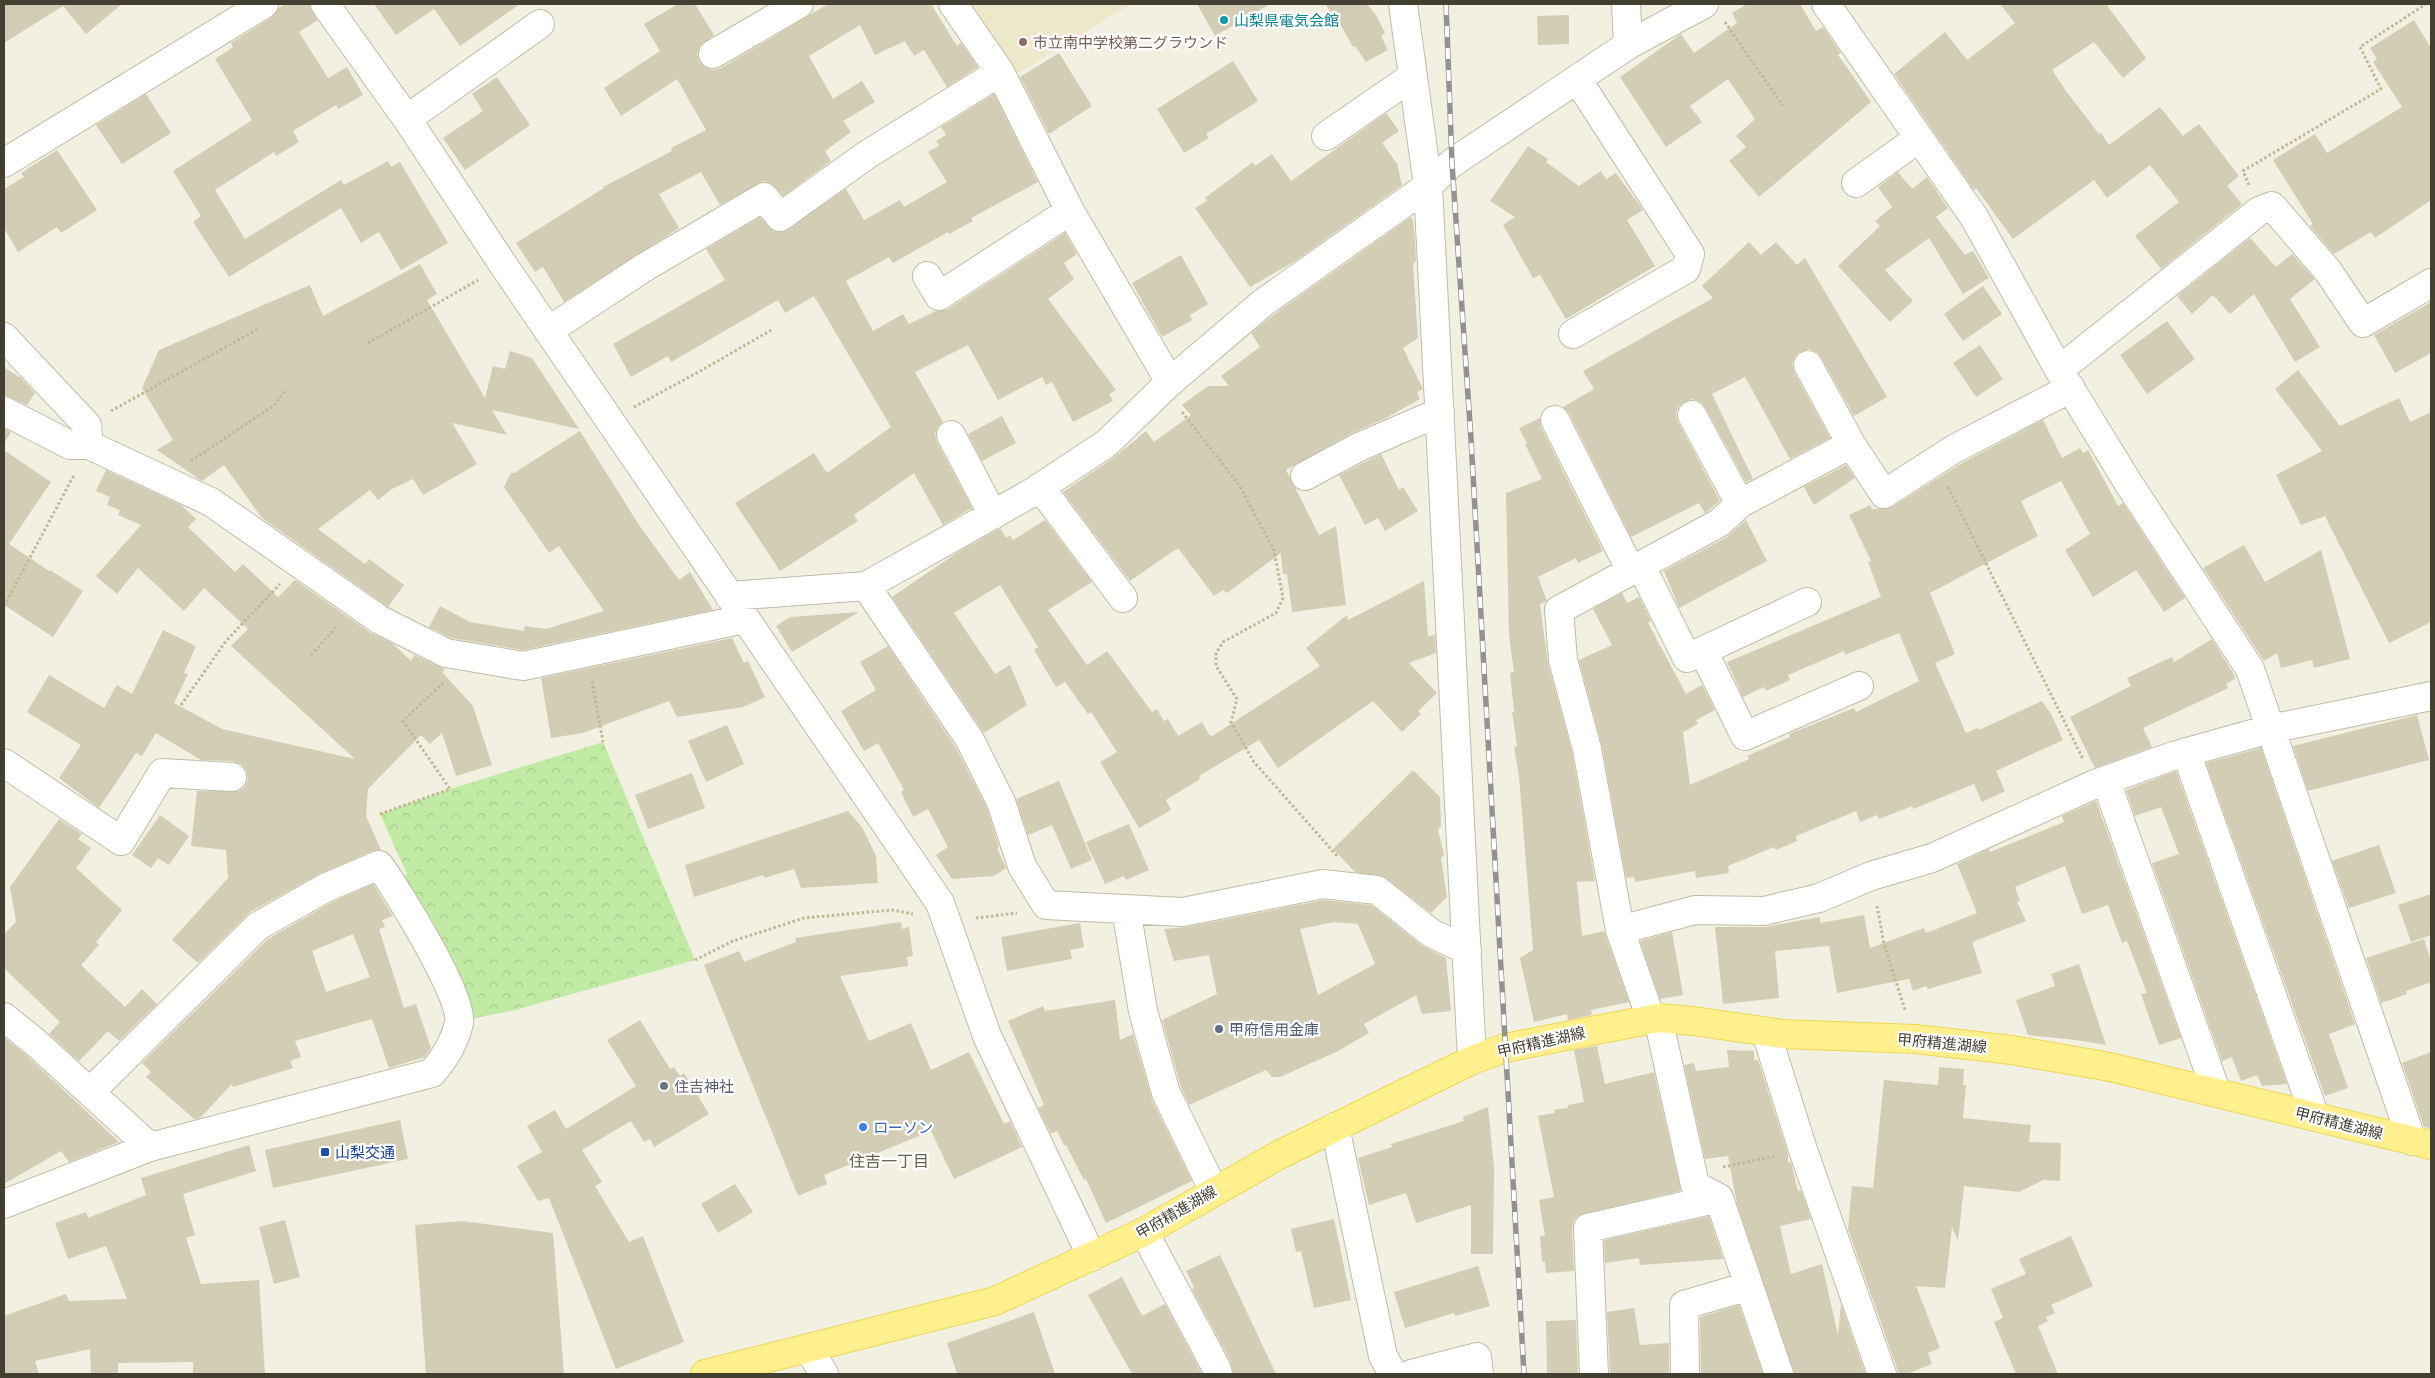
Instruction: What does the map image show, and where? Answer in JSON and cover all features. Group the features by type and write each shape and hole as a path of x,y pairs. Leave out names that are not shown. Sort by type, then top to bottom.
{"main road":[{"name":"甲府精進湖線","path":"706,1374 995,1301 1144,1232 1214,1191 1335,1127 1472,1060 1504,1048 1654,1019 1693,1021 1783,1034 1915,1039 2012,1050 2110,1066 2421,1143"}],"street":[{"path":"4,163 264,4"},
{"path":"325,4 407,119 548,331 940,903 988,1036 1092,1257"},
{"path":"713,54 799,4"},
{"path":"953,4 1000,72 1070,211 1167,385"},
{"path":"1403,4 1428,186 1472,1060"},
{"path":"1626,4 1628,45"},
{"path":"1826,4 1974,217 2065,379 2129,484 2250,669 2270,729 2421,1143"},
{"path":"729,596 866,586 993,515 1107,443 1167,385 1264,302 1428,186 1452,163 1628,45 1714,12"},
{"path":"407,119 540,24"},
{"path":"548,331 645,268 764,197 780,216 868,154 1000,72"},
{"path":"1326,136 1413,76"},
{"path":"1573,334 1686,269 1690,254 1577,79"},
{"path":"1856,182 1919,138"},
{"path":"1808,365 1851,444 1884,494 2065,379 2259,211 2272,206 2328,271 2363,323 2431,284"},
{"path":"927,276 939,296 1070,211"},
{"path":"4,337 88,435 164,480 211,502 380,620 446,653 523,666 744,618"},
{"path":"4,411 70,445 88,435"},
{"path":"1305,476 1359,447 1440,412"},
{"path":"1692,415 1740,504"},
{"path":"1554,420 1687,658 1807,602"},
{"path":"951,435 993,515"},
{"path":"1779,1374 1718,1198 1695,1185 1654,1019 1620,930 1587,749 1563,660 1559,610 1719,523 1740,504 1851,444"},
{"path":"1040,487 1123,598"},
{"path":"866,586 970,740 1001,802 1022,866 1046,905 1183,912 1323,884 1377,890 1431,933 1467,950"},
{"path":"1703,651 1745,736 1859,686"},
{"path":"1620,930 1695,910 1764,911 1819,898 1871,876 1932,858 2101,783 2186,752 2270,729 2431,696"},
{"path":"2186,752 2315,1117"},
{"path":"4,764 121,841 162,773 232,777"},
{"path":"2101,783 2216,1091"},
{"path":"4,1204 150,1147 432,1073 445,1057 460,1021 450,984 392,882 379,865 325,888 258,926 90,1092"},
{"path":"1126,909 1143,1011 1166,1093 1214,1191"},
{"path":"4,1017 35,1042 150,1147"},
{"path":"1766,1032 1803,1150 1882,1374"},
{"path":"1335,1127 1383,1356 1393,1374"},
{"path":"1594,1374 1588,1228 1718,1198"},
{"path":"1144,1232 1218,1374"},
{"path":"1686,1374 1684,1305 1749,1286"},
{"path":"809,1349 824,1374"},
{"path":"1411,1374 1478,1357 1480,1374"}],"path":[{"path":"2259,211 2243,171 2381,89 2360,47 2426,4"},
{"path":"1714,12 1783,106"},
{"path":"368,343 504,266"},
{"path":"609,420 702,370 773,328"},
{"path":"4,606 88,435 258,329"},
{"path":"1167,385 1239,485 1274,550 1283,598 1276,613 1223,642 1216,653 1216,666 1237,699 1231,722 1254,762 1365,889"},
{"path":"164,480 273,406 287,389"},
{"path":"1935,462 2101,783"},
{"path":"181,705 226,641 300,564"},
{"path":"310,655 357,604"},
{"path":"587,652 603,742"},
{"path":"380,814 450,789 403,721 470,657"},
{"path":"1871,876 1884,944 1915,1039"},
{"path":"695,960 733,941 804,918 892,910 946,921 1030,912 1046,905"},
{"path":"1693,1173 1803,1150"}],"shaded area":[{"name":"市立南中学校第二グラウンド","path":"952,4 1131,4 1005,81"}],"green space":[{"path":"603,742 695,960 511,1011 460,1021 392,882 407,874 380,814 450,789"}],"building":[{"path":"4,4 122,4 86,34 63,6 4,43"},
{"path":"285,4 310,4 318,20 299,32 328,78 347,67 363,95 338,109 336,105 293,131 299,142 276,156 274,152 215,190 245,239 341,180 344,185 388,161 391,167 400,162 448,243 401,270 379,232 361,243 341,208 229,277 193,222 201,216 173,171 252,120 215,59 233,47 231,43 272,17"},
{"path":"374,4 520,4 460,46 434,9 396,35"},
{"path":"678,4 695,4 714,35 700,46 697,54 700,62 705,67 713,70 721,68 828,4 931,4 957,46 961,43 978,67 947,87 924,50 914,56 905,41 875,55 860,25 809,56 833,99 862,81 875,102 843,121 851,132 825,151 831,161 783,196 771,183 763,181 720,205 701,172 659,194 679,228 564,302 543,267 535,272 516,243 603,187 672,151 671,148 706,130 677,79 621,116 604,88 660,51 644,24"},
{"name":"山梨県電気会館","path":"1197,4 1270,4 1215,36"},
{"path":"1325,4 1367,4 1376,15 1385,33 1381,36 1388,50 1366,62 1355,46 1353,47"},
{"path":"1747,4 1800,4 1816,31 1823,27 1841,53 1838,55 1871,102 1759,197 1729,161 1746,147 1736,136 1755,119 1728,79 1690,106 1702,122 1666,147 1620,77 1681,34 1694,53 1737,23 1732,13"},
{"path":"2000,4 2106,4 2146,58 2123,78 2094,42 2052,70 2066,91 2109,145 2160,107 2183,136 2199,124 2239,176 2227,186 2242,204 2161,269 2135,236 2179,202 2150,165 2107,198 2094,180 2013,239 1976,188 1974,190 1894,74 1945,32 1967,60 2015,23"},
{"path":"1569,15 1569,44 1538,45 1537,16"},
{"path":"2414,20 2431,48 2431,200 2375,238 2371,232 2334,254 2310,226 2313,224 2273,160 2315,134 2327,153 2402,107 2373,62 2377,59 2370,48"},
{"path":"1059,53 1092,106 1049,134 1020,77"},
{"path":"1233,61 1258,101 1206,134 1209,138 1184,153 1157,109"},
{"path":"497,77 530,125 465,170 443,138 483,111 472,94"},
{"path":"146,94 171,133 122,164 96,125"},
{"path":"994,94 1038,182 971,218 973,221 949,234 948,232 893,263 889,257 846,281 873,331 903,314 909,324 936,311 948,309 1065,233 1077,254 1064,263 1074,279 1048,299 1116,390 1109,394 1113,401 1073,422 1052,382 1046,385 1042,377 998,400 968,345 915,372 943,422 935,434 937,442 972,508 943,525 914,473 854,515 858,521 780,571 735,503 814,453 827,473 891,427 814,296 785,313 778,300 671,362 668,356 631,377 613,344 725,280 706,249 760,217 774,231 782,232 846,189 864,220 900,200 904,207 947,182 928,152 939,146 936,141 946,135 941,127"},
{"path":"1386,113 1399,131 1382,143 1397,164 1402,185 1295,261 1250,287 1195,208 1207,201 1205,198 1253,162 1255,166 1272,154 1291,181"},
{"path":"1528,146 1548,159 1546,162 1579,186 1601,171 1606,179 1616,173 1643,210 1627,220 1655,266 1566,319 1540,275 1533,278 1503,225 1515,217 1490,201"},
{"path":"57,150 97,210 61,233 57,227 18,252 4,228 4,189 24,177 21,173"},
{"path":"1898,172 1912,189 1927,177 1948,208 1936,217 1965,255 1973,251 1989,278 1963,294 1929,238 1885,270 1913,301 1890,322 1838,266 1880,226 1875,221 1892,207 1878,187"},
{"path":"1411,217 1415,239 1416,261 1413,264 1418,338 1403,348 1423,389 1417,392 1420,399 1386,418 1352,433 1286,470 1319,535 1336,526 1346,605 1292,612 1287,574 1283,574 1281,553 1227,593 1223,590 1214,596 1178,548 1130,581 1063,492 1116,456 1146,431 1154,442 1191,415 1182,405 1208,386 1229,386 1221,376 1260,347 1251,333 1280,310"},
{"path":"2250,238 2276,267 2292,254 2315,279 2290,299 2320,347 2295,362 2254,294 2230,314 2213,295 2192,314 2177,296"},
{"path":"1749,242 1761,255 1776,242 1797,265 1805,258 1887,397 1854,416 1817,352 1809,349 1800,352 1795,356 1792,364 1794,372 1830,438 1790,459 1745,377 1712,394 1753,479 1746,482 1705,407 1693,399 1684,402 1678,407 1676,414 1678,422 1720,501 1705,513 1699,503 1631,537 1569,413 1563,407 1594,389 1583,371 1713,298 1702,286"},
{"path":"1181,255 1208,304 1190,315 1192,320 1162,337 1132,283"},
{"path":"420,264 437,294 427,300 485,398 493,366 505,369 510,351 532,358 579,429 492,410 507,435 452,423 477,464 423,495 413,479 392,489 378,500 370,490 318,529 365,564 369,559 404,585 388,607 262,518 224,465 202,481 157,450 173,440 142,388 159,350 310,285 323,316"},
{"path":"1983,286 2002,314 1963,341 1944,314"},
{"path":"2431,302 2431,353 2395,373 2374,335"},
{"path":"2167,321 2195,359 2147,394 2120,355"},
{"path":"1980,345 2003,379 1976,397 1953,363"},
{"path":"4,367 21,378 35,393 27,405 4,395"},
{"path":"2298,370 2340,426 2399,398 2410,422 2431,412 2431,622 2389,643 2325,516 2301,525 2276,475 2322,451 2275,389"},
{"path":"1002,416 1016,443 982,461 968,434"},
{"path":"1540,418 1541,427 1603,551 1578,563 1576,558 1538,577 1547,601 1540,604 1548,664 1572,752 1595,881 1577,882 1582,936 1604,931 1629,1002 1591,1010 1592,1015 1568,1020 1567,1014 1534,1022 1520,958 1533,950 1519,776 1514,747 1517,746 1512,712 1514,712 1510,673 1514,672 1509,635 1506,493 1542,479 1519,428"},
{"path":"2043,420 2062,458 2080,448 2083,453 2088,450 2118,506 2123,503 2185,598 2164,612 2136,570 2093,597 2065,550 2090,534 2061,481 2021,501 2038,536 1930,593 1955,654 1935,663 1966,733 1978,728 1979,730 2042,701 2051,714 2063,740 1996,771 2005,791 1982,802 1974,784 1913,809 1912,806 1879,819 1877,815 1860,822 1856,811 1796,836 1797,841 1776,850 1774,847 1728,866 1729,873 1696,878 1695,871 1635,882 1634,877 1626,878 1602,746 1579,660 1612,645 1593,609 1622,593 1627,603 1639,597 1651,621 1648,623 1686,694 1702,685 1715,710 1696,720 1698,724 1683,732 1690,785 1749,759 1747,756 1790,737 1789,734 1854,708 1856,712 1919,681 1899,633 1845,655 1844,651 1788,675 1790,680 1766,691 1764,687 1743,697 1727,662 1881,597 1868,562 1871,561 1849,515 1870,505 1872,509 1892,507 1962,463"},
{"path":"4,428 11,432 4,444"},
{"path":"580,431 639,525 679,580 690,572 713,610 523,650 451,638 429,627 440,606 470,622 524,631 525,626 546,629 604,611 559,546 549,553 504,487 511,473 514,473"},
{"path":"4,450 51,482 9,544 83,591 53,637 4,605"},
{"path":"1381,454 1399,490 1403,487 1418,511 1385,531 1378,518 1365,525 1339,475"},
{"path":"1846,465 1855,478 1814,505 1804,487"},
{"path":"106,470 181,505 196,519 188,527 235,572 243,564 278,597 295,580 371,633 392,643 411,661 414,655 445,669 442,672 473,706 492,765 456,776 442,733 430,744 421,735 368,789 366,816 381,850 373,851 319,874 250,912 198,963 172,940 228,878 226,850 191,846 197,791 239,791 245,786 248,778 246,770 241,764 233,761 201,760 156,733 142,756 136,753 99,808 59,778 81,745 27,712 49,675 104,708 117,685 132,694 163,630 196,646 184,673 188,674 174,703 222,729 355,759 231,646 248,629 204,588 184,611 138,568 117,594 96,576 141,525 118,515 120,510 107,505 110,497 96,491"},
{"path":"1045,520 1092,582 1048,610 1087,665 1107,651 1152,712 1157,709 1164,721 1168,719 1178,736 1202,722 1210,736 1214,735 1320,666 1306,648 1347,615 1348,620 1424,581 1428,636 1435,635 1436,653 1409,663 1437,693 1418,711 1421,714 1402,732 1373,701 1278,768 1259,740 1199,776 1200,779 1166,800 1171,810 1139,828 1100,762 1117,752 1091,712 1088,714 1065,682 1056,687 1034,650 1038,647 1000,585 954,613 995,674 1010,665 1027,705 984,733 892,597 958,552 999,529 1001,529 1006,538 1010,535 1013,540"},
{"path":"1746,520 1767,561 1679,608 1664,571 1727,537"},
{"path":"2244,545 2265,582 2321,550 2350,659 2314,668 2312,660 2281,668 2277,653 2264,661 2203,568"},
{"path":"859,612 792,652 776,626 790,617"},
{"path":"732,638 744,663 748,661 765,697 743,707 677,717 669,701 583,733 551,738 541,678"},
{"path":"2212,639 2236,678 2226,684 2228,688 2143,728 2152,747 2095,768 2070,717 2131,686 2127,678 2172,657 2174,662"},
{"path":"888,646 956,748 987,808 999,847 997,848 1006,868 994,876 952,879 936,855 948,847 928,809 913,817 901,792 904,790 878,743 864,751 841,711 876,690 860,662"},
{"path":"2417,715 2429,760 2308,791 2293,746"},
{"path":"727,725 744,764 706,782 688,741"},
{"path":"2261,748 2355,1024 2329,1034 2348,1088 2325,1096 2206,763"},
{"path":"1413,770 1440,797 1441,826 1438,830 1444,855 1441,858 1447,897 1431,913 1386,878 1355,872 1333,849"},
{"path":"2176,771 2287,1084 2262,1086 2257,1075 2241,1081 2232,1057 2222,1061 2152,863 2179,854 2161,807 2135,816 2126,790"},
{"path":"692,773 705,808 648,829 635,795"},
{"path":"1059,781 1092,860 1071,869 1052,825 1028,835 1016,799"},
{"path":"2096,801 2181,1038 2159,1045 2141,994 2147,993 2127,941 2122,943 2108,905 2082,914 2065,866 2015,887 2020,901 2017,902 2026,921 1972,942 1982,973 1928,989 1926,986 1913,991 1909,979 1837,993 1829,946 1775,951 1779,998 1723,1004 1715,927 1764,927 1820,917 1820,923 1864,915 1870,948 1924,928 1926,933 1977,913 1957,864 1989,849 1990,852 2064,822 2062,816"},
{"path":"848,811 862,827 876,856 878,883 801,888 794,869 764,878 763,875 694,897 685,865"},
{"path":"160,815 189,836 169,865 158,858 151,868 132,855"},
{"path":"59,819 82,834 78,839 91,848 76,868 122,910 96,942 99,945 81,965 125,1007 142,989 157,1004 119,1041 108,1031 79,1061 49,1034 60,1022 4,968 4,934 16,922 10,887"},
{"path":"1129,824 1149,870 1126,880 1124,876 1105,884 1086,842"},
{"path":"2379,845 2396,893 2349,908 2332,861"},
{"path":"373,884 393,916 382,920 385,927 379,929 404,1008 416,1004 431,1048 425,1057 389,1068 372,1019 295,1041 301,1057 290,1061 293,1068 233,1087 232,1084 200,1118 194,1119 146,1077 151,1072 142,1063 268,939 332,902","holes":["353,934 370,977 326,992 312,951"]},
{"path":"2431,894 2431,935 2411,942 2398,905"},
{"path":"1324,900 1371,905 1421,945 1446,958 1451,1011 1422,1014 1416,995 1364,1024 1369,1033 1336,1052 1280,1077 1272,1077 1266,1070 1189,1105 1181,1087 1162,1020 1217,994 1209,955 1174,961 1164,929 1186,927","holes":["1334,922 1358,924 1375,964 1318,995 1300,929"]},
{"path":"901,922 902,929 909,927 913,956 907,957 908,966 840,976 869,1041 911,1023 931,1070 969,1052 1004,1124 1010,1121 1022,1147 954,1179 931,1131 824,1175 827,1184 798,1196 704,965 739,951 744,962 796,942 795,938"},
{"path":"1080,923 1084,947 1070,950 1072,959 1007,971 1001,937"},
{"path":"1672,932 1683,995 1660,999 1640,941"},
{"path":"2424,939 2431,961 2431,982 2406,991 2407,994 2381,1003 2366,958"},
{"path":"2079,964 2106,1045 2028,1035 2016,1000 2055,986 2051,974"},
{"path":"1115,1000 1120,1040 1133,1034 1152,1100 1192,1181 1106,1223 1086,1179 1084,1180 1066,1145 1064,1145 1057,1131 1051,1134 1038,1108 1044,1105 1008,1021 1043,1006 1045,1011"},
{"path":"640,1020 670,1069 674,1067 680,1076 684,1073 709,1114 654,1147 650,1139 644,1142 631,1121 582,1150 602,1182 595,1186 629,1242 643,1236 684,1342 616,1369 549,1198 538,1201 517,1166 542,1152 527,1126 555,1110 566,1129 636,1086 607,1040"},
{"path":"4,1037 25,1054 119,1142 69,1162 61,1151 4,1184"},
{"path":"1597,1046 1605,1084 1654,1072 1681,1191 1578,1216 1574,1221 1572,1229 1574,1271 1546,1273 1545,1261 1542,1262 1540,1236 1545,1236 1539,1200 1554,1197 1538,1116 1555,1113 1554,1110 1568,1108 1568,1105 1584,1102 1574,1050"},
{"path":"1727,1050 1754,1051 1754,1060 1758,1060 1788,1154 1788,1163 1791,1162 1798,1191 1801,1190 1811,1219 1780,1226 1791,1274 1822,1264 1838,1335 1841,1304 1865,1373 1794,1374 1737,1204 1728,1156 1705,1159 1684,1065 1694,1063 1696,1071 1729,1067"},
{"path":"2431,1052 2431,1129 2424,1127 2402,1063"},
{"path":"1939,1067 1964,1069 1963,1085 1966,1085 1963,1118 2031,1125 2029,1142 2061,1143 2060,1181 2043,1180 2019,1192 1964,1186 1958,1241 1952,1227 1945,1288 1916,1286 1940,1348 1928,1353 1932,1364 1907,1374 1899,1374 1848,1229 1852,1186 1873,1188 1884,1080 1938,1085"},
{"path":"1488,1107 1494,1168 1493,1254 1471,1254 1471,1205 1416,1223 1406,1193 1369,1205 1358,1158 1392,1147 1391,1144 1464,1121 1463,1117"},
{"path":"400,1120 408,1159 273,1188 265,1150"},
{"path":"249,1145 256,1171 183,1194 195,1235 186,1238 201,1284 259,1280 265,1374 193,1374 193,1362 118,1363 118,1374 91,1374 90,1349 35,1361 39,1374 4,1374 4,1316 66,1294 69,1301 127,1299 106,1246 68,1259 55,1223 86,1212 88,1218 146,1195 141,1178"},
{"path":"735,1184 753,1212 718,1233 701,1204"},
{"path":"1709,1216 1723,1259 1640,1265 1639,1258 1605,1263 1604,1240"},
{"path":"1334,1219 1351,1300 1314,1308 1301,1251 1296,1252 1291,1229"},
{"path":"285,1220 300,1277 274,1284 259,1227"},
{"path":"462,1221 553,1233 564,1374 426,1374 415,1225"},
{"path":"2071,1236 2093,1286 2051,1305 2055,1313 2046,1317 2048,1321 2038,1326 2058,1374 2016,1374 1994,1322 2003,1318 1991,1289 2026,1274 2019,1259"},
{"path":"1220,1255 1276,1374 1233,1374 1230,1360 1192,1289 1194,1287 1186,1271"},
{"path":"1478,1266 1490,1306 1455,1316 1454,1313 1405,1328 1394,1292"},
{"path":"1122,1277 1142,1316 1165,1304 1202,1374 1132,1374 1088,1295"},
{"path":"1739,1305 1763,1374 1701,1374 1700,1317"},
{"path":"1634,1308 1640,1345 1669,1343 1669,1374 1610,1373 1607,1312"},
{"path":"1034,1312 1055,1374 957,1374 947,1343"},
{"path":"1576,1320 1578,1374 1547,1374 1546,1321"}],"railway":[{"path":"1446,4 1452,163 1471,439 1524,1374"}],"place":[{"name":"山梨県電気会館","path":"1224,20"},
{"name":"市立南中学校第二グラウンド","path":"1023,42"},
{"name":"甲府信用金庫","path":"1219,1029"},
{"name":"住吉神社","path":"664,1086"},
{"name":"ローソン","path":"863,1127"},
{"name":"山梨交通","path":"325,1152"}],"district":[{"name":"住吉一丁目","path":"889,1161"}]}
